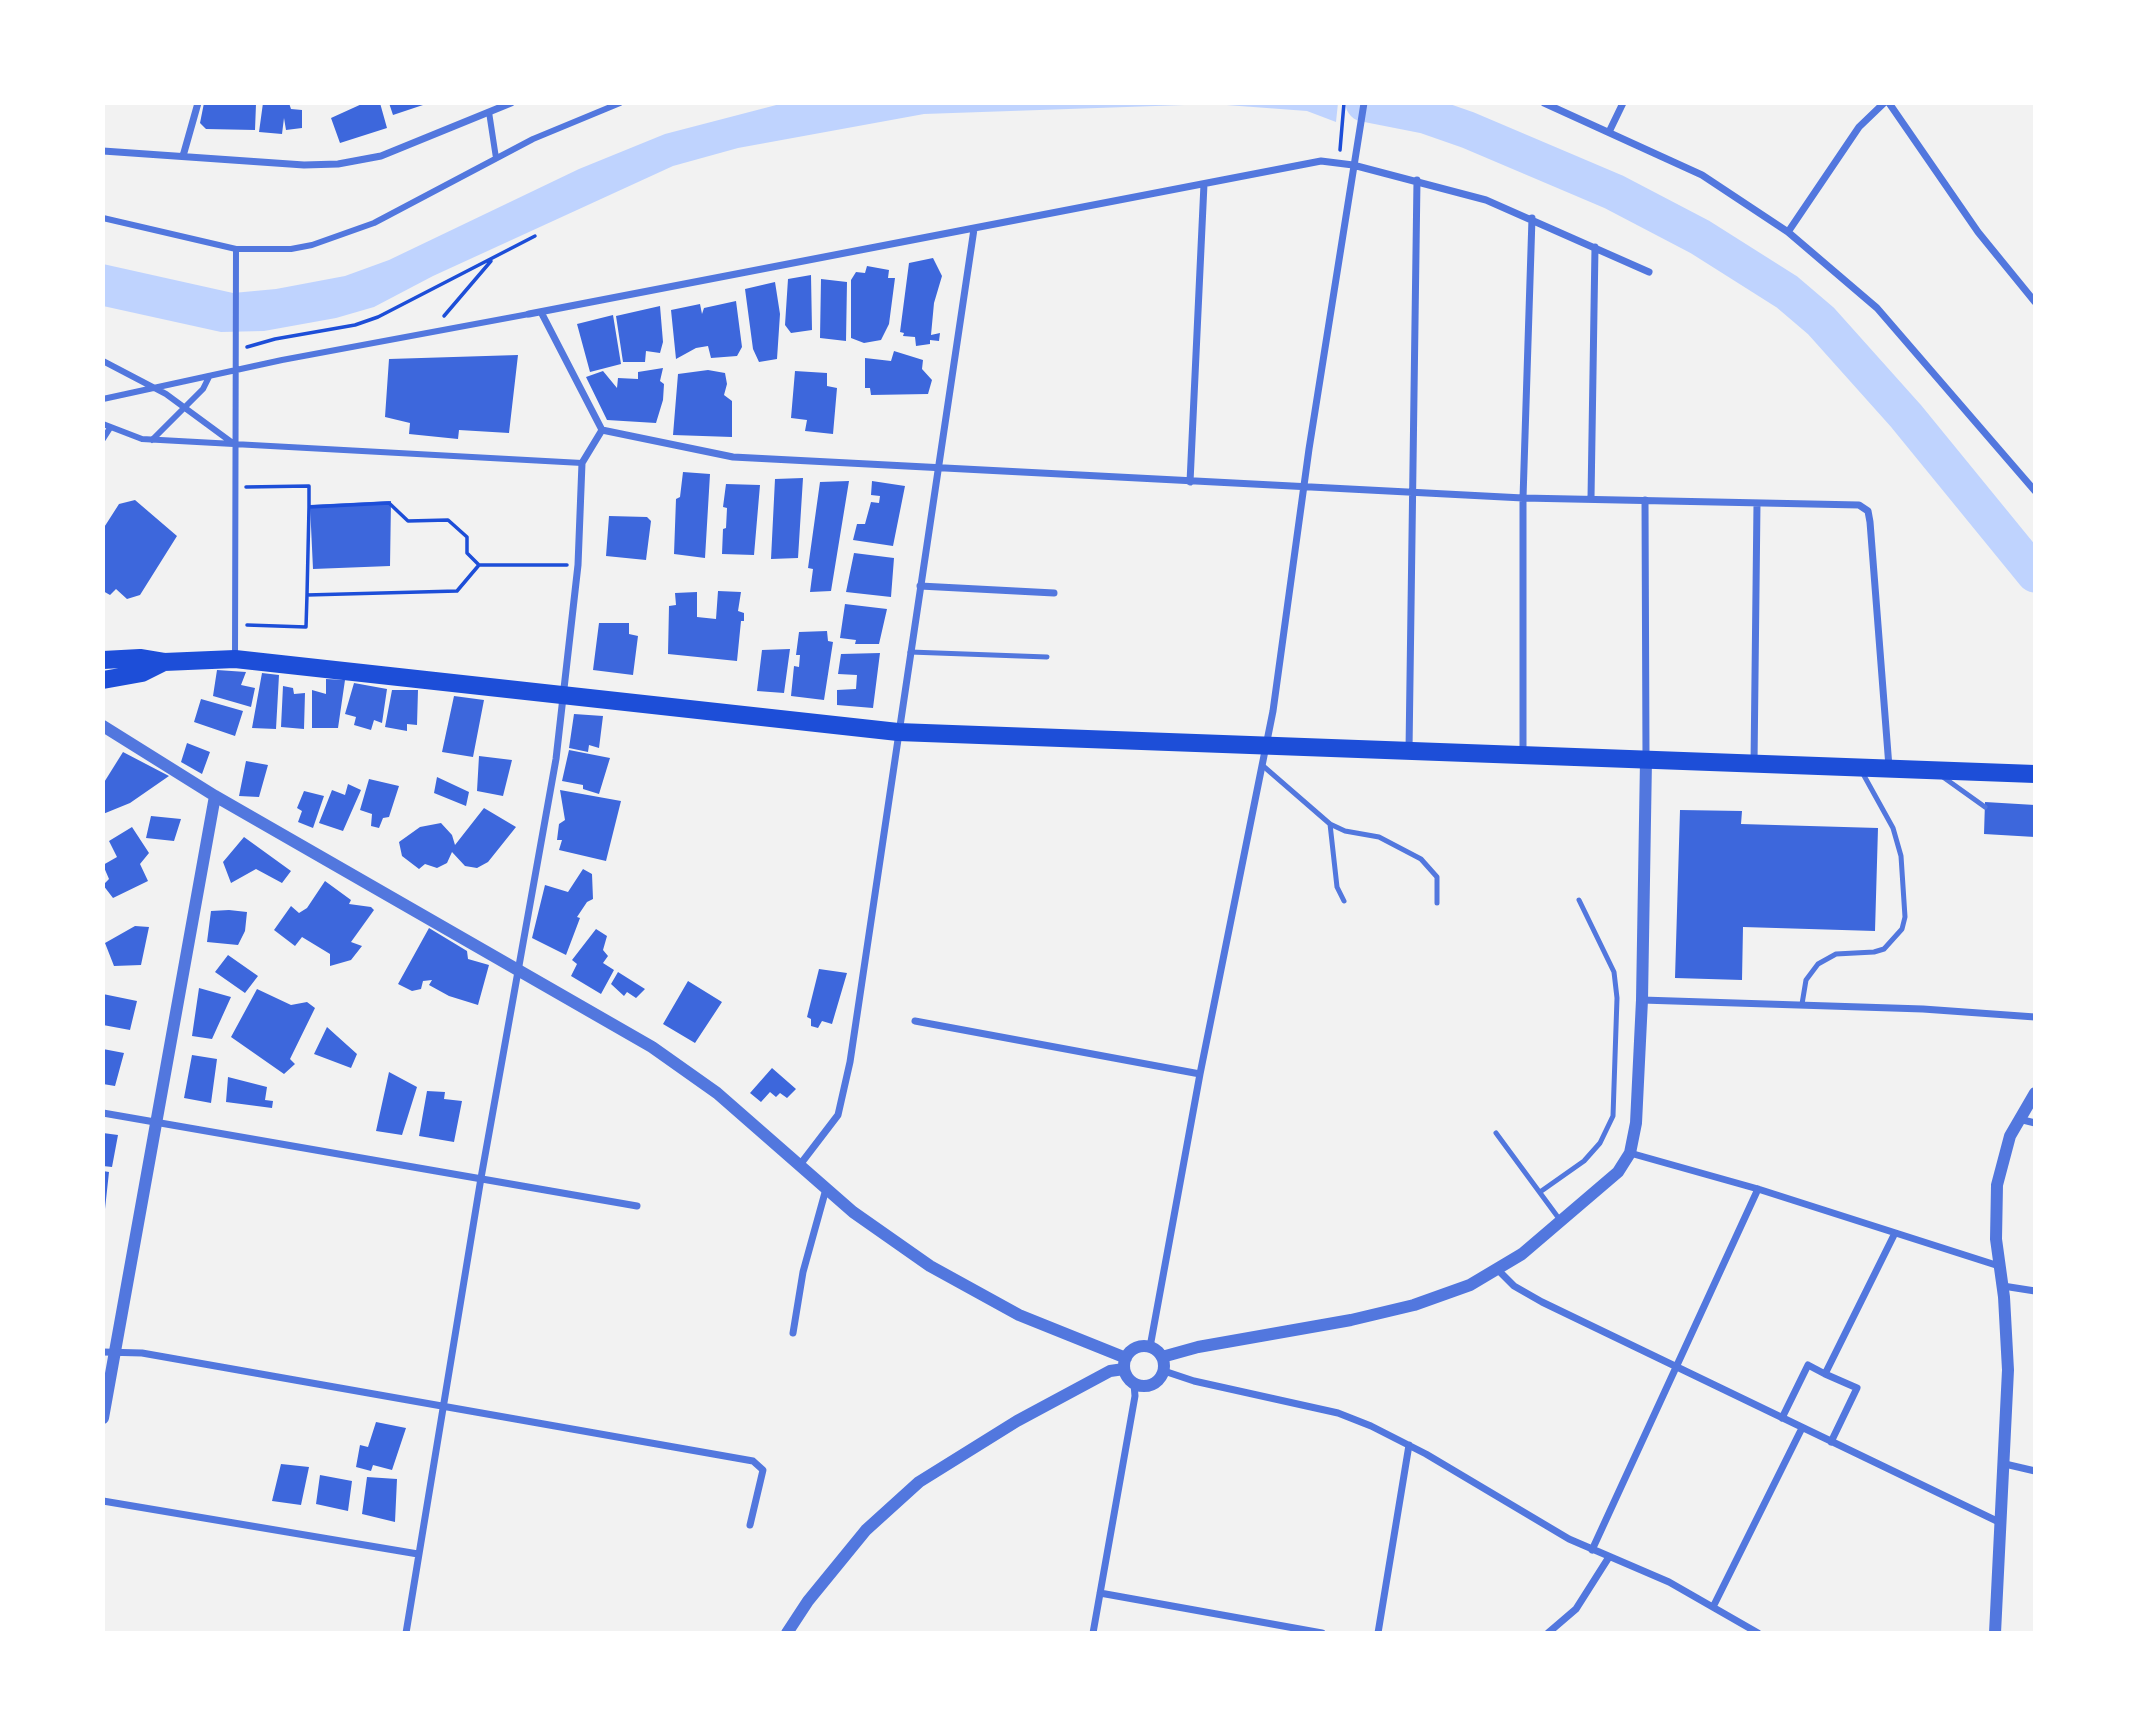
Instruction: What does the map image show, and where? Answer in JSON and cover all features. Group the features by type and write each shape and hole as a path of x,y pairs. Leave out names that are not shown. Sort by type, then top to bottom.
{"main road":[{"path":"103,660 140,658 164,662 235,659 898,732 1263,756 1409,751 2035,774"},
{"path":"103,680 142,673 164,662"}],"street":[{"path":"183,156 198,103"},
{"path":"103,151 314,165 359,161 392,152 488,108 511,103"},
{"path":"103,218 236,249 291,249 349,234 495,158 620,103"},
{"path":"1150,1347 1200,1074 1273,711 1304,488 1364,103"},
{"path":"1544,103 1702,175 1788,232 1877,308 2035,491"},
{"path":"1609,132 1623,103"},
{"path":"1788,232 1859,127 1886,103 1978,232 2035,302"},
{"path":"488,108 495,158"},
{"path":"103,399 1311,162 1353,165 1486,200 1532,218 1649,272"},
{"path":"1409,751 1417,180"},
{"path":"1190,482 1204,184"},
{"path":"1523,755 1523,498 1532,218"},
{"path":"799,1167 838,1115 843,1101 974,229"},
{"path":"1591,498 1595,247"},
{"path":"235,659 233,487 236,249"},
{"path":"541,312 602,430"},
{"path":"103,361 186,408 234,444"},
{"path":"152,440 186,408 203,389 209,377"},
{"path":"103,439 107,426 133,437 152,440 582,463"},
{"path":"602,430 733,457 1412,494 1859,505 1866,509 1889,769"},
{"path":"406,1633 564,694 578,565 582,463 602,430"},
{"path":"1162,1357 1414,1305 1498,1270 1608,1183 1630,1153 1636,1124 1642,1000 1646,760 1645,499"},
{"path":"1755,764 1757,503"},
{"path":"920,586 1054,593"},
{"path":"103,726 215,796 518,967 690,1072 826,1189 902,1247 960,1284 1125,1363 1134,1384 1135,1396 1093,1633"},
{"path":"103,1418 109,1353 157,1122 215,796"},
{"path":"1642,1000 1802,1004 2035,1017"},
{"path":"915,1021 1200,1074"},
{"path":"1996,1633 2005,1464 2007,1344 1999,1266 1997,1185 2005,1147 2018,1119 2035,1093"},
{"path":"103,1113 637,1206"},
{"path":"2018,1119 2035,1122"},
{"path":"1630,1153 1758,1189 1999,1266"},
{"path":"793,1333 806,1259 826,1189"},
{"path":"1592,1550 1758,1189"},
{"path":"1825,1374 1895,1233"},
{"path":"1498,1270 1530,1296 2002,1523"},
{"path":"2003,1286 2035,1292"},
{"path":"787,1633 836,1565 866,1530 919,1482 980,1442 1125,1363 1134,1349 1150,1347 1162,1357 1164,1371 1152,1385 1134,1384"},
{"path":"109,1353 142,1353 444,1409 759,1463 763,1470 750,1525"},
{"path":"1782,1418 1808,1366 1857,1388 1830,1442"},
{"path":"1164,1371 1194,1381 1338,1413 1409,1445 1592,1550 1654,1574 1758,1633"},
{"path":"1713,1607 1802,1428"},
{"path":"1378,1633 1409,1445"},
{"path":"2005,1464 2035,1471"},
{"path":"103,1501 418,1554"},
{"path":"1548,1633 1576,1609 1609,1557"},
{"path":"1100,1593 1322,1633"},
{"path":"1738,1633 1742,1624"}],"lane":[{"path":"909,652 1047,657"},
{"path":"1263,756 1330,824 1345,831 1379,837 1422,859 1437,877 1437,903"},
{"path":"1802,1004 1807,980 1818,964 1836,954 1874,953 1884,949 1902,929 1905,917 1901,856 1893,828 1860,769"},
{"path":"1935,771 1985,807"},
{"path":"1330,824 1337,887 1344,901"},
{"path":"1540,1192 1584,1161 1605,1136 1613,1116 1616,998 1614,972 1579,900"},
{"path":"1496,1133 1562,1222"}],"path":[{"path":"1341,135 1344,103"},
{"path":"235,351 275,339 355,325 378,317 535,236"},
{"path":"429,333 494,257"},
{"path":"233,487 309,486 306,627 235,625"},
{"path":"309,507 389,503 408,521 448,520 467,537 467,553 479,565 578,565"},
{"path":"307,595 457,591 479,565"}],"water":[{"path":"784,103 1338,103 1336,122 1307,111 1213,104 924,114 738,148 673,166 433,276 374,307 336,318 264,331 221,332 103,306 103,264 233,293 276,289 345,276 389,260 579,169 665,134"}],"building":[{"path":"204,103 256,104 255,130 206,129 200,123"},
{"path":"263,103 289,103 291,109 302,110 302,128 286,130 284,118 282,134 259,132"},
{"path":"364,103 380,103 387,128 340,143 331,118"},
{"path":"389,103 426,103 426,104 393,115"},
{"path":"933,258 942,276 934,303 931,335 940,333 939,341 930,340 930,344 916,346 915,337 903,336 904,333 900,332 909,263"},
{"path":"867,266 889,270 888,278 895,278 889,324 881,340 864,343 851,338 851,280 856,272 865,273"},
{"path":"811,275 812,330 791,333 785,325 788,279"},
{"path":"821,279 847,282 846,341 820,338"},
{"path":"775,282 780,314 777,359 759,362 753,349 745,289"},
{"path":"736,301 742,347 737,356 711,358 708,346 696,348 676,359 671,310 700,304 702,314 704,308"},
{"path":"660,306 663,342 660,353 646,351 645,362 623,362 616,316"},
{"path":"613,315 621,364 590,372 577,324"},
{"path":"894,351 923,360 922,369 932,380 928,394 871,395 870,388 865,388 865,358 891,361"},
{"path":"518,355 509,433 459,430 458,439 409,434 410,423 385,417 389,359"},
{"path":"663,368 660,381 664,384 663,400 656,423 607,420 586,377 603,371 617,388 618,378 638,379 638,372"},
{"path":"708,370 725,373 727,384 724,395 732,401 732,437 673,435 678,374"},
{"path":"795,371 827,373 827,386 837,388 833,434 805,431 807,420 791,418"},
{"path":"683,472 710,474 705,558 674,554 676,499 680,497"},
{"path":"803,478 798,558 771,559 775,479"},
{"path":"849,481 831,591 810,592 813,569 808,568 820,482"},
{"path":"872,481 905,486 893,546 853,540 857,524 865,524 871,502 879,503 880,496 871,495"},
{"path":"726,484 760,485 754,555 722,554 723,529 726,528 727,508 723,507"},
{"path":"135,500 177,536 140,595 127,599 116,589 110,595 103,591 103,529 119,504"},
{"path":"391,501 390,566 313,569 310,505"},
{"path":"609,516 647,517 651,521 646,560 606,556"},
{"path":"854,553 894,558 891,597 846,592"},
{"path":"718,591 741,592 738,611 744,613 744,621 741,621 737,661 668,654 669,606 676,605 675,593 697,592 697,617 716,619"},
{"path":"845,604 887,609 879,644 855,644 856,640 840,638"},
{"path":"599,623 629,623 629,634 638,636 633,675 593,670"},
{"path":"827,631 828,641 833,642 824,700 791,696 794,666 799,667 800,655 796,655 799,632"},
{"path":"790,649 784,693 757,691 762,650"},
{"path":"880,653 873,708 837,705 837,690 856,689 857,675 838,674 841,654"},
{"path":"217,670 246,672 241,685 255,688 251,707 213,696"},
{"path":"262,673 279,675 276,729 252,728"},
{"path":"326,679 345,680 338,728 312,728 312,690 326,694"},
{"path":"354,683 387,689 382,723 374,720 371,730 354,725 356,717 345,714"},
{"path":"283,686 293,688 294,694 305,693 304,729 281,727"},
{"path":"392,690 418,690 417,725 407,724 407,731 385,727"},
{"path":"454,696 484,700 473,757 442,752"},
{"path":"201,699 243,711 235,736 194,722"},
{"path":"574,714 603,716 599,748 589,745 588,752 569,748"},
{"path":"187,743 210,752 202,774 181,762"},
{"path":"569,750 610,758 599,794 583,789 583,785 562,781"},
{"path":"123,752 169,776 130,803 103,814 103,784"},
{"path":"479,756 512,760 503,796 477,791"},
{"path":"246,761 268,765 259,797 239,796"},
{"path":"437,777 469,792 466,806 434,793"},
{"path":"369,779 399,786 389,817 383,818 379,828 371,826 372,814 360,810"},
{"path":"348,784 361,790 343,831 319,823 332,790 345,795"},
{"path":"560,790 621,801 606,861 559,850 562,840 557,840 559,824 565,820"},
{"path":"304,791 324,796 313,828 298,822 302,811 297,808"},
{"path":"1985,802 2035,805 2035,837 1984,834"},
{"path":"484,808 516,827 488,862 477,868 465,866 452,852 447,863 437,868 425,864 419,869 402,856 399,842 420,827 441,823 452,835 455,845"},
{"path":"1680,810 1742,811 1741,824 1878,828 1875,931 1743,927 1742,980 1675,978"},
{"path":"151,816 181,819 174,841 146,838"},
{"path":"132,827 149,853 140,864 148,881 113,898 103,885 109,879 103,865 117,857 109,841"},
{"path":"244,837 291,871 282,883 256,869 231,883 223,862"},
{"path":"583,869 592,874 593,899 587,902 577,917 580,918 566,955 532,938 545,885 568,892"},
{"path":"325,881 351,900 349,904 371,907 374,910 351,942 362,946 351,960 330,966 330,954 302,937 295,946 274,930 291,906 299,913 307,908"},
{"path":"211,911 247,912 245,931 238,945 207,942"},
{"path":"135,926 149,927 141,965 114,966 105,943"},
{"path":"429,928 467,951 468,959 489,965 478,1005 449,996 429,985 432,980 423,981 421,989 412,991 398,984"},
{"path":"596,929 607,936 603,950 608,956 603,963 614,970 601,994 571,976 577,964 572,960"},
{"path":"228,955 258,976 245,993 215,972"},
{"path":"819,969 847,973 832,1024 822,1021 818,1028 811,1026 811,1019 807,1017"},
{"path":"618,972 645,989 636,998 627,992 624,996 611,984"},
{"path":"688,981 722,1002 695,1043 663,1024"},
{"path":"199,988 231,997 212,1039 192,1036"},
{"path":"257,989 291,1005 307,1002 315,1008 290,1059 295,1064 284,1074 231,1037"},
{"path":"103,994 137,1001 130,1030 103,1025"},
{"path":"327,1027 357,1054 351,1068 314,1054"},
{"path":"103,1049 124,1053 115,1086 103,1084"},
{"path":"192,1055 217,1059 211,1103 184,1098"},
{"path":"772,1068 796,1089 787,1098 780,1093 776,1097 770,1092 761,1102 750,1093"},
{"path":"389,1072 417,1087 402,1135 376,1131"},
{"path":"228,1077 267,1087 265,1100 273,1101 272,1108 226,1102"},
{"path":"427,1091 445,1092 444,1099 462,1101 454,1142 419,1136"},
{"path":"103,1133 118,1135 112,1167 103,1166"},
{"path":"103,1171 109,1172 105,1209 103,1209"},
{"path":"376,1422 406,1428 392,1470 373,1465 371,1471 356,1467 360,1445 368,1447"},
{"path":"281,1464 309,1467 301,1505 272,1501"},
{"path":"320,1475 352,1481 348,1511 316,1504"},
{"path":"367,1477 397,1479 395,1522 362,1514"}],"waterway":[{"path":"1364,103 1425,115 1468,130 1614,192 1700,237 1787,292 1821,321 1906,416 2035,574"}]}
